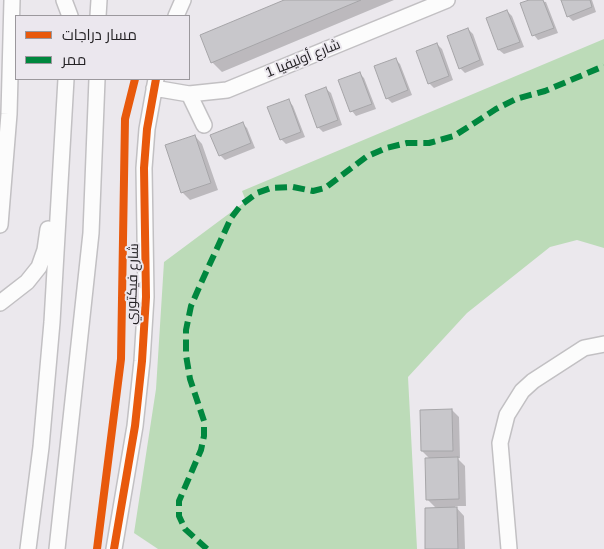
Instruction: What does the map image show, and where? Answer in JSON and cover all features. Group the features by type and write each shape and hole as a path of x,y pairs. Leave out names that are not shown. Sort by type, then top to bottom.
{"street":[{"path":"0,225 4,118 12,0"},
{"path":"64,0 70,15"},
{"path":"70,0 70,15"},
{"path":"98,15 99,0"},
{"path":"176,15 183,0"},
{"name":"شارع أوليفيا 1","path":"155,83 190,94 227,90 447,0"},
{"path":"28,549 41,447 52,322 66,80"},
{"path":"57,549 91,233 97,80"},
{"name":"شارع فيكتوري","path":"114,549 135,426 142,362 146,260 144,168 155,83"},
{"path":"190,94 204,125"},
{"path":"0,303 27,282 39,267 58,196"},
{"path":"509,549 500,443 507,415 522,391 533,382 584,348 604,344"}],"green space":[{"path":"604,39 604,248 577,240 550,247 467,313 408,377 417,549 158,549 134,533 156,389 164,262 246,201 242,191"}],"building":[{"path":"284,0 361,0 211,63 200,35"},
{"path":"529,0 543,0 554,28 532,36 520,3"},
{"path":"561,0 590,0 592,7 567,17"},
{"path":"507,10 520,42 498,50 486,18"},
{"path":"468,28 480,60 459,69 447,36"},
{"path":"437,43 449,76 428,84 416,51"},
{"path":"396,58 408,90 386,99 374,66"},
{"path":"360,72 372,104 350,112 338,80"},
{"path":"326,87 338,120 317,128 305,95"},
{"path":"289,99 301,132 280,140 267,107"},
{"path":"243,122 251,143 219,156 210,135"},
{"path":"195,135 211,183 181,193 165,145"},
{"path":"452,409 453,451 421,451 420,410"},
{"path":"458,457 459,499 426,500 425,458"},
{"path":"457,507 458,549 425,549 425,508"}],"marked path":[{"path":"207,549 185,529 179,516 179,501 201,450 204,436 204,421 190,379 186,355 186,330 191,306 201,283 231,218 241,205 257,193 271,188 293,187 313,191 325,188 366,157 386,148 407,143 429,143 454,136 496,109 516,99 545,91 604,66"}],"cycle path":[{"path":"97,549 121,359 125,119 135,80"},
{"path":"114,549 135,426 142,361 146,297 144,168 147,129 156,80"}]}
